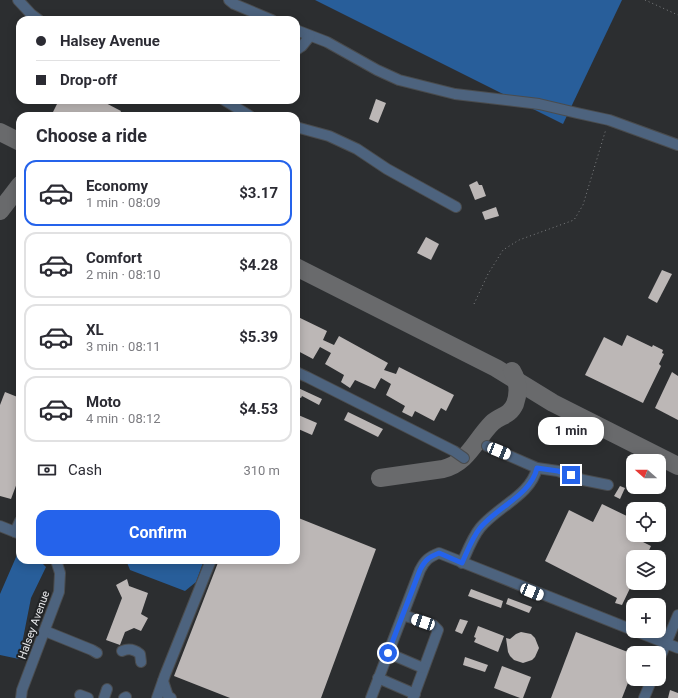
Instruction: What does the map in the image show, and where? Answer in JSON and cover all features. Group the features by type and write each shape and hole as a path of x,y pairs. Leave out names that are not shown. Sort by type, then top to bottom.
{"street":[{"path":"19,0 34,16"},
{"path":"229,0 262,16"},
{"path":"300,32 327,42 377,70 399,80 455,94 539,104 609,120 678,145"},
{"path":"300,47 310,36"},
{"path":"231,104 244,112"},
{"path":"300,128 329,136 357,149 388,169 456,207"},
{"path":"300,374 454,450 464,458"},
{"path":"487,446 537,468 558,471 583,480 608,485"},
{"path":"462,563 480,528 526,488 535,475 537,468"},
{"path":"0,526 16,533"},
{"path":"371,698 420,570 429,556 439,553 678,648"},
{"name":"Halsey Avenue","path":"21,698 22,690 46,631 59,592 60,573 57,564"},
{"path":"157,698 209,564"},
{"path":"378,678 414,696 438,630 433,625 403,615"},
{"path":"665,644 678,616"},
{"path":"46,631 97,653"},
{"path":"122,651 130,649 137,651 140,654 141,662"},
{"path":"388,653 423,668"},
{"path":"163,681 168,696 171,698"},
{"path":"644,698 649,686"}],"path":[{"path":"645,0 678,15"},
{"path":"474,304 488,274 503,250 519,240 574,220 584,205 609,120"}],"shaded area":[{"path":"315,0 622,0 563,124"},
{"path":"16,557 16,564 43,564 46,567 31,598 19,659 0,655 0,594"},
{"path":"128,564 203,564 196,582 185,591 130,570"}],"building":[{"path":"376,99 386,103 378,123 369,119"},
{"path":"57,104 108,104 121,111 121,112 53,112"},
{"path":"477,181 479,185 482,185 486,196 475,200 469,185"},
{"path":"496,207 499,216 485,220 482,212"},
{"path":"426,237 439,244 431,260 417,253"},
{"path":"662,270 672,274 657,303 648,298"},
{"path":"300,318 327,331 323,340 334,345 339,336 388,363 384,370 396,374 399,367 454,395 446,411 441,408 434,421 415,411 412,417 402,412 405,406 386,395 391,384 381,378 375,389 355,380 350,388 341,382 344,375 325,364 331,353 320,347 313,359 300,352"},
{"path":"627,335 652,347 653,345 663,350 662,353 664,354 659,364 661,366 643,403 585,375 604,337 622,346"},
{"path":"672,372 678,376 678,420 655,408"},
{"path":"300,389 322,399 319,405 302,396 301,398"},
{"path":"5,392 16,396 16,486 11,499 0,496 0,405"},
{"path":"348,412 383,429 378,437 344,420"},
{"path":"300,416 317,423 312,435 300,430"},
{"path":"620,486 625,488 620,499 614,496"},
{"path":"602,504 626,516 626,542 643,542 651,546 649,550 626,550 626,590 629,590 622,605 615,603 617,598 545,561 569,510 593,522"},
{"path":"300,519 376,549 321,698 230,698 174,676 217,564 300,564"},
{"path":"127,579 129,586 148,593 141,614 148,618 141,631 134,628 125,632 120,645 106,640 122,598 116,585"},
{"path":"471,589 503,601 501,608 468,596"},
{"path":"508,598 532,607 529,613 506,604"},
{"path":"460,619 468,621 462,634 455,631"},
{"path":"478,626 504,636 498,652 474,642 476,638 474,637"},
{"path":"521,632 531,634 535,638 539,648 532,660 523,663 514,660 510,656 506,638 510,639"},
{"path":"576,632 626,651 627,686 622,698 551,698"},
{"path":"465,657 488,665 485,672 463,665"},
{"path":"502,666 531,677 523,698 494,688"},
{"path":"670,690 678,693 678,698 668,698"}],"taxiway":[{"path":"0,132 16,140"},
{"path":"0,211 16,190"},
{"path":"300,269 496,368 553,403 678,466"},
{"path":"380,478 443,469 459,462 492,423 498,418 507,414 513,408 516,400 517,383 512,371"}],"route":[{"path":"388,653 420,570 429,556 439,553 462,563 480,528 526,488 535,475 537,468 558,471 571,475"}]}
